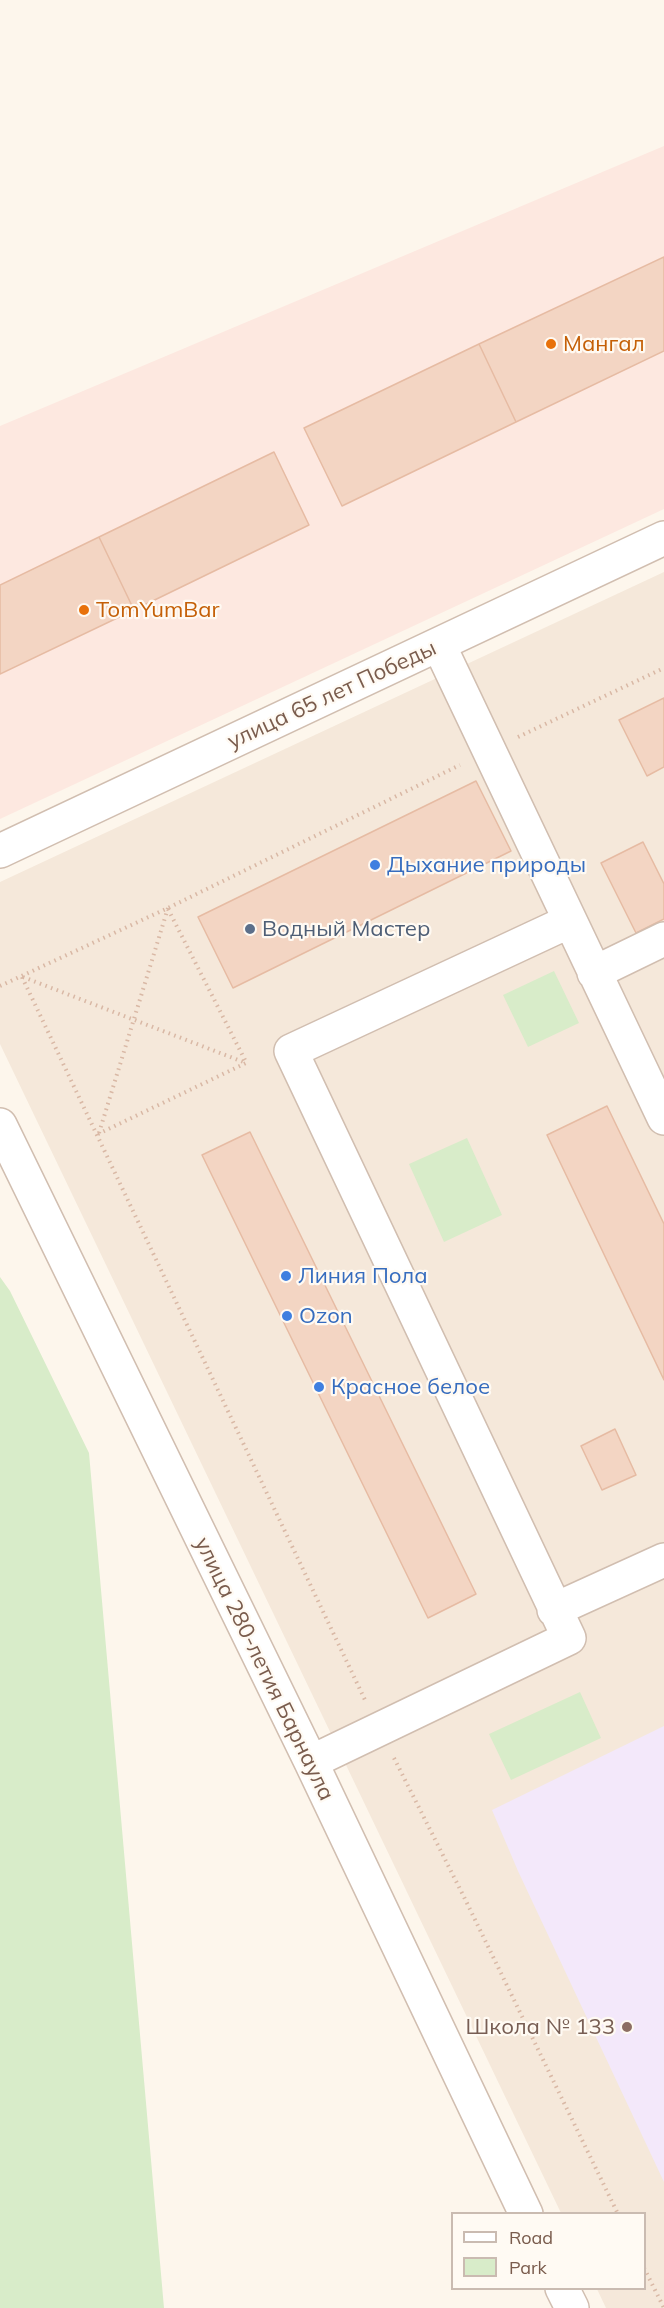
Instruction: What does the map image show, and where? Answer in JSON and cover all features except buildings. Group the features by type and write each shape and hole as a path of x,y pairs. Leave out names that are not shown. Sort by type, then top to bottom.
{"street":[{"name":"улица 65 лет Победы","path":"0,851 664,538"},
{"path":"439,645 664,1118"},
{"path":"311,1762 569,1638 291,1051 570,921"},
{"path":"594,973 664,939"},
{"name":"улица 280-летия Барнаула","path":"0,1125 311,1762 525,2212"},
{"path":"554,1610 664,1560"},
{"path":"563,2290 572,2308"}],"path":[{"path":"0,986 168,908 489,750 664,668"},
{"path":"98,1134 168,908"},
{"path":"168,908 246,1063"},
{"path":"22,977 246,1063"},
{"path":"22,977 380,1730 617,2212"},
{"path":"98,1134 246,1063"},
{"path":"646,2270 664,2308"}],"shaded area":[{"path":"664,146 664,509 0,819 0,426"},
{"path":"664,572 664,2308 606,2308 597,2290 646,2290 646,2212 561,2212 0,1044 0,882"},
{"name":"Школа № 133","path":"664,1726 664,2182 518,1871 492,1810"}],"green space":[{"path":"554,971 579,1023 528,1047 503,995"},
{"path":"467,1138 502,1215 444,1242 409,1164"},
{"path":"0,1277 10,1291 89,1453 164,2308 0,2308"},
{"path":"580,1692 601,1738 511,1780 489,1734"}],"place":[{"name":"Мангал","path":"551,344"},
{"name":"TomYumBar","path":"84,610"},
{"name":"Дыхание природы","path":"375,865"},
{"name":"Водный Мастер","path":"250,929"},
{"name":"Линия Пола","path":"286,1276"},
{"name":"Ozon","path":"287,1316"},
{"name":"Красное белое","path":"319,1387"},
{"name":"Школа № 133","path":"627,2027"}]}
